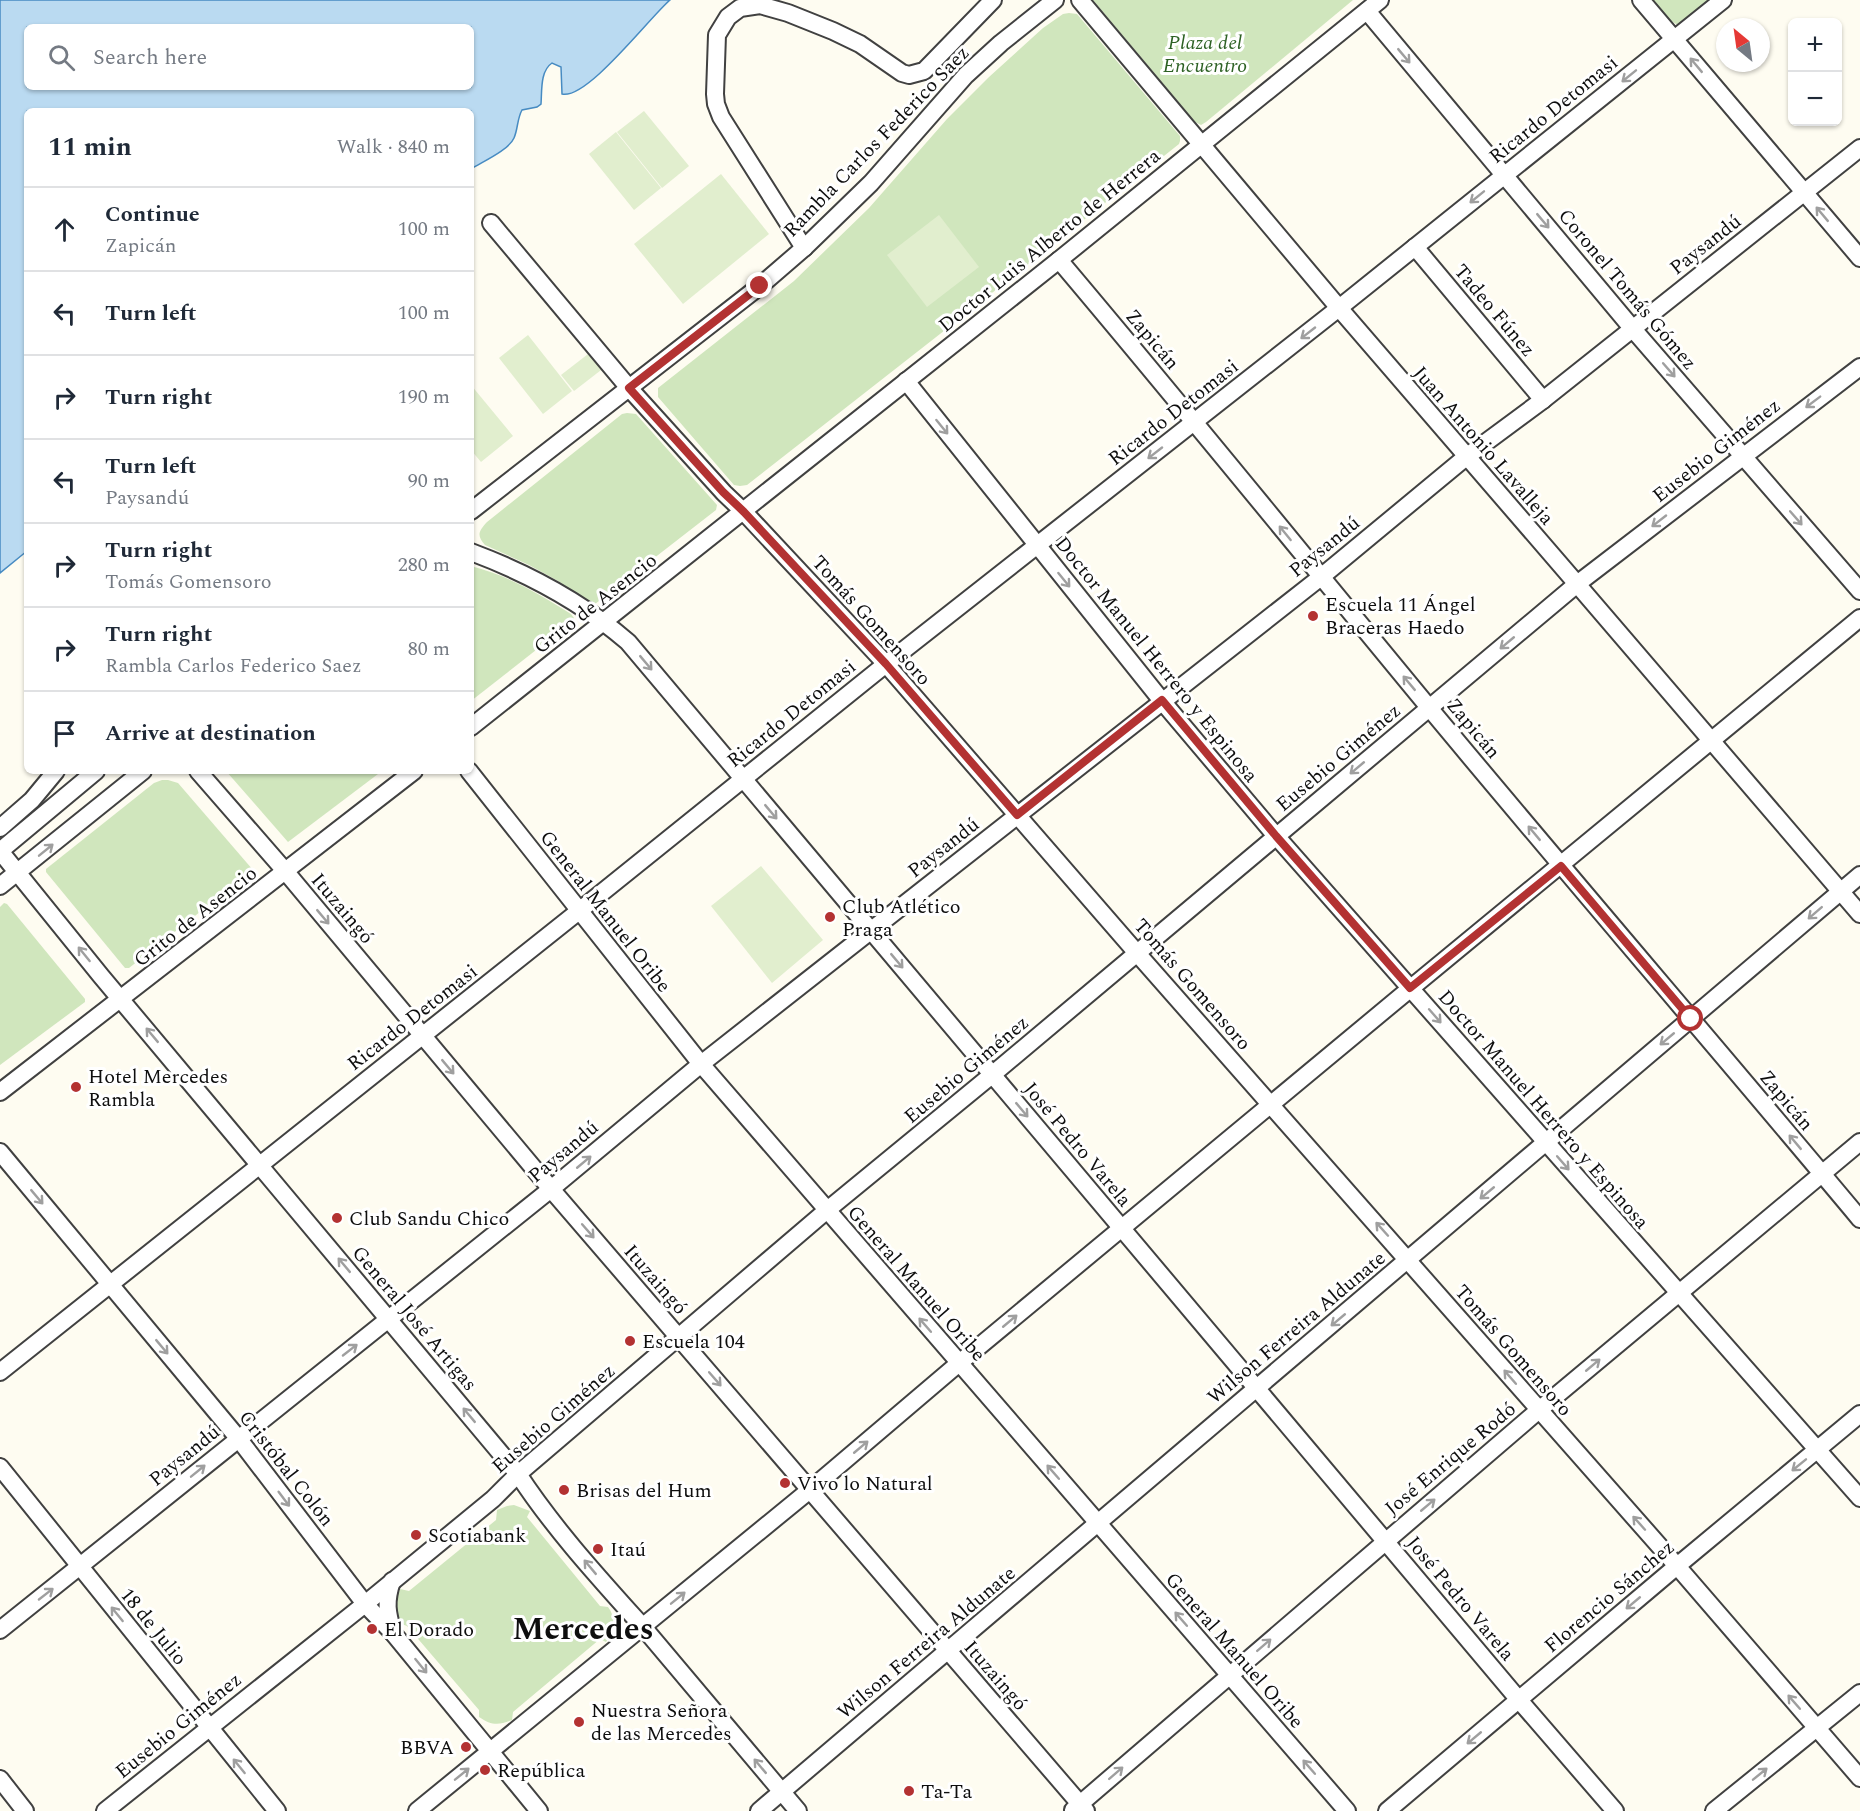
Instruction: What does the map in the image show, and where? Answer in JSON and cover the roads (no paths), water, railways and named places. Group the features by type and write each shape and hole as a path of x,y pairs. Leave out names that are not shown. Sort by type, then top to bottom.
{"street":[{"path":"804,248 721,117 716,104 717,35 728,17 740,8 760,5 788,13 860,44 902,73 909,75 924,71 993,0"},
{"name":"Rambla Carlos Federico Saez","path":"474,509 760,286 804,248 871,183 966,75 1001,43 1055,0"},
{"name":"Juan Antonio Lavalleja","path":"1080,0 1466,457 1860,914"},
{"name":"Doctor Luis Alberto de Herrera","path":"744,512 1380,0"},
{"path":"1641,0 1860,258"},
{"name":"Ricardo Detomasi","path":"0,1372 886,664 1339,308 1723,0"},
{"name":"Coronel Tomás Gómez","path":"1367,11 1632,328 1860,591"},
{"name":"Paysandú","path":"0,1630 238,1438 389,1320 701,1064 1321,577 1466,457 1543,400 1860,148"},
{"name":"Tomás Gomensoro","path":"491,223 629,388 723,492 886,664 1860,1778"},
{"name":"Tadeo Fúnez","path":"1415,247 1543,400"},
{"name":"Zapicán","path":"1059,260 1429,708 1860,1220"},
{"name":"Eusebio Giménez","path":"105,1811 493,1499 518,1474 826,1211 993,1074 1577,584 1860,367"},
{"name":"Doctor Manuel Herrero y Espinosa","path":"906,381 1037,547 1276,836 1860,1498"},
{"name":"Grito de Asencio","path":"474,725 744,512"},
{"name":"José Pedro Varela","path":"474,553 535,579 615,631 633,648 1256,1389 1615,1811"},
{"path":"417,1811 811,1489 1410,988 1860,618"},
{"path":"0,828 32,800 54,774"},
{"path":"0,851 92,774"},
{"path":"0,886 140,774"},
{"name":"Ituzaingó","path":"201,774 286,872 551,1189 811,1489 1080,1809"},
{"name":"Grito de Asencio","path":"0,1092 410,774"},
{"name":"General Manuel Oribe","path":"471,774 701,1064 958,1364 1347,1811"},
{"name":"General José Artigas","path":"0,851 518,1474 536,1501 617,1599 798,1811"},
{"name":"Wilson Ferreira Aldunate","path":"759,1811 1860,875"},
{"name":"José Enrique Rodó","path":"1080,1809 1229,1675 1385,1541 1860,1142"},
{"name":"Cristóbal Colón","path":"0,1152 238,1438 365,1604 393,1633 539,1811"},
{"name":"Florencio Sánchez","path":"1387,1811 1860,1414"},
{"name":"18 de Julio","path":"0,1467 277,1811"},
{"path":"493,1499 506,1495 525,1496 536,1501"},
{"path":"392,1581 387,1596 387,1609 393,1633"},
{"path":"617,1599 623,1619 619,1646"},
{"path":"1714,1811 1860,1693"},
{"path":"470,1726 487,1731 514,1730"},
{"path":"0,1779 25,1811"}],"water":[{"path":"0,0 670,0 618,56 587,84 573,92 562,94 561,67 552,63 545,71 541,104 522,110 511,142 501,151 474,167 474,108 24,108 24,553 0,573"}],"place":[{"name":"Escuela 11 Ángel Braceras Haedo","path":"1313,616"},
{"name":"Club Atlético Praga","path":"830,917"},
{"name":"Hotel Mercedes Rambla","path":"76,1087"},
{"name":"Club Sandu Chico","path":"337,1218"},
{"name":"Escuela 104","path":"630,1341"},
{"name":"Vivo lo Natural","path":"785,1483"},
{"name":"Brisas del Hum","path":"564,1490"},
{"name":"Scotiabank","path":"416,1535"},
{"name":"Itaú","path":"598,1549"},
{"name":"El Dorado","path":"372,1629"},
{"name":"Nuestra Señora de las Mercedes","path":"579,1722"},
{"name":"BBVA","path":"466,1747"},
{"name":"República","path":"485,1770"},
{"name":"Ta-Ta","path":"909,1791"}],"district":[{"name":"Mercedes","path":"583,1628"}],"park label":[{"name":"Plaza del Encuentro","path":"1205,54"}]}
